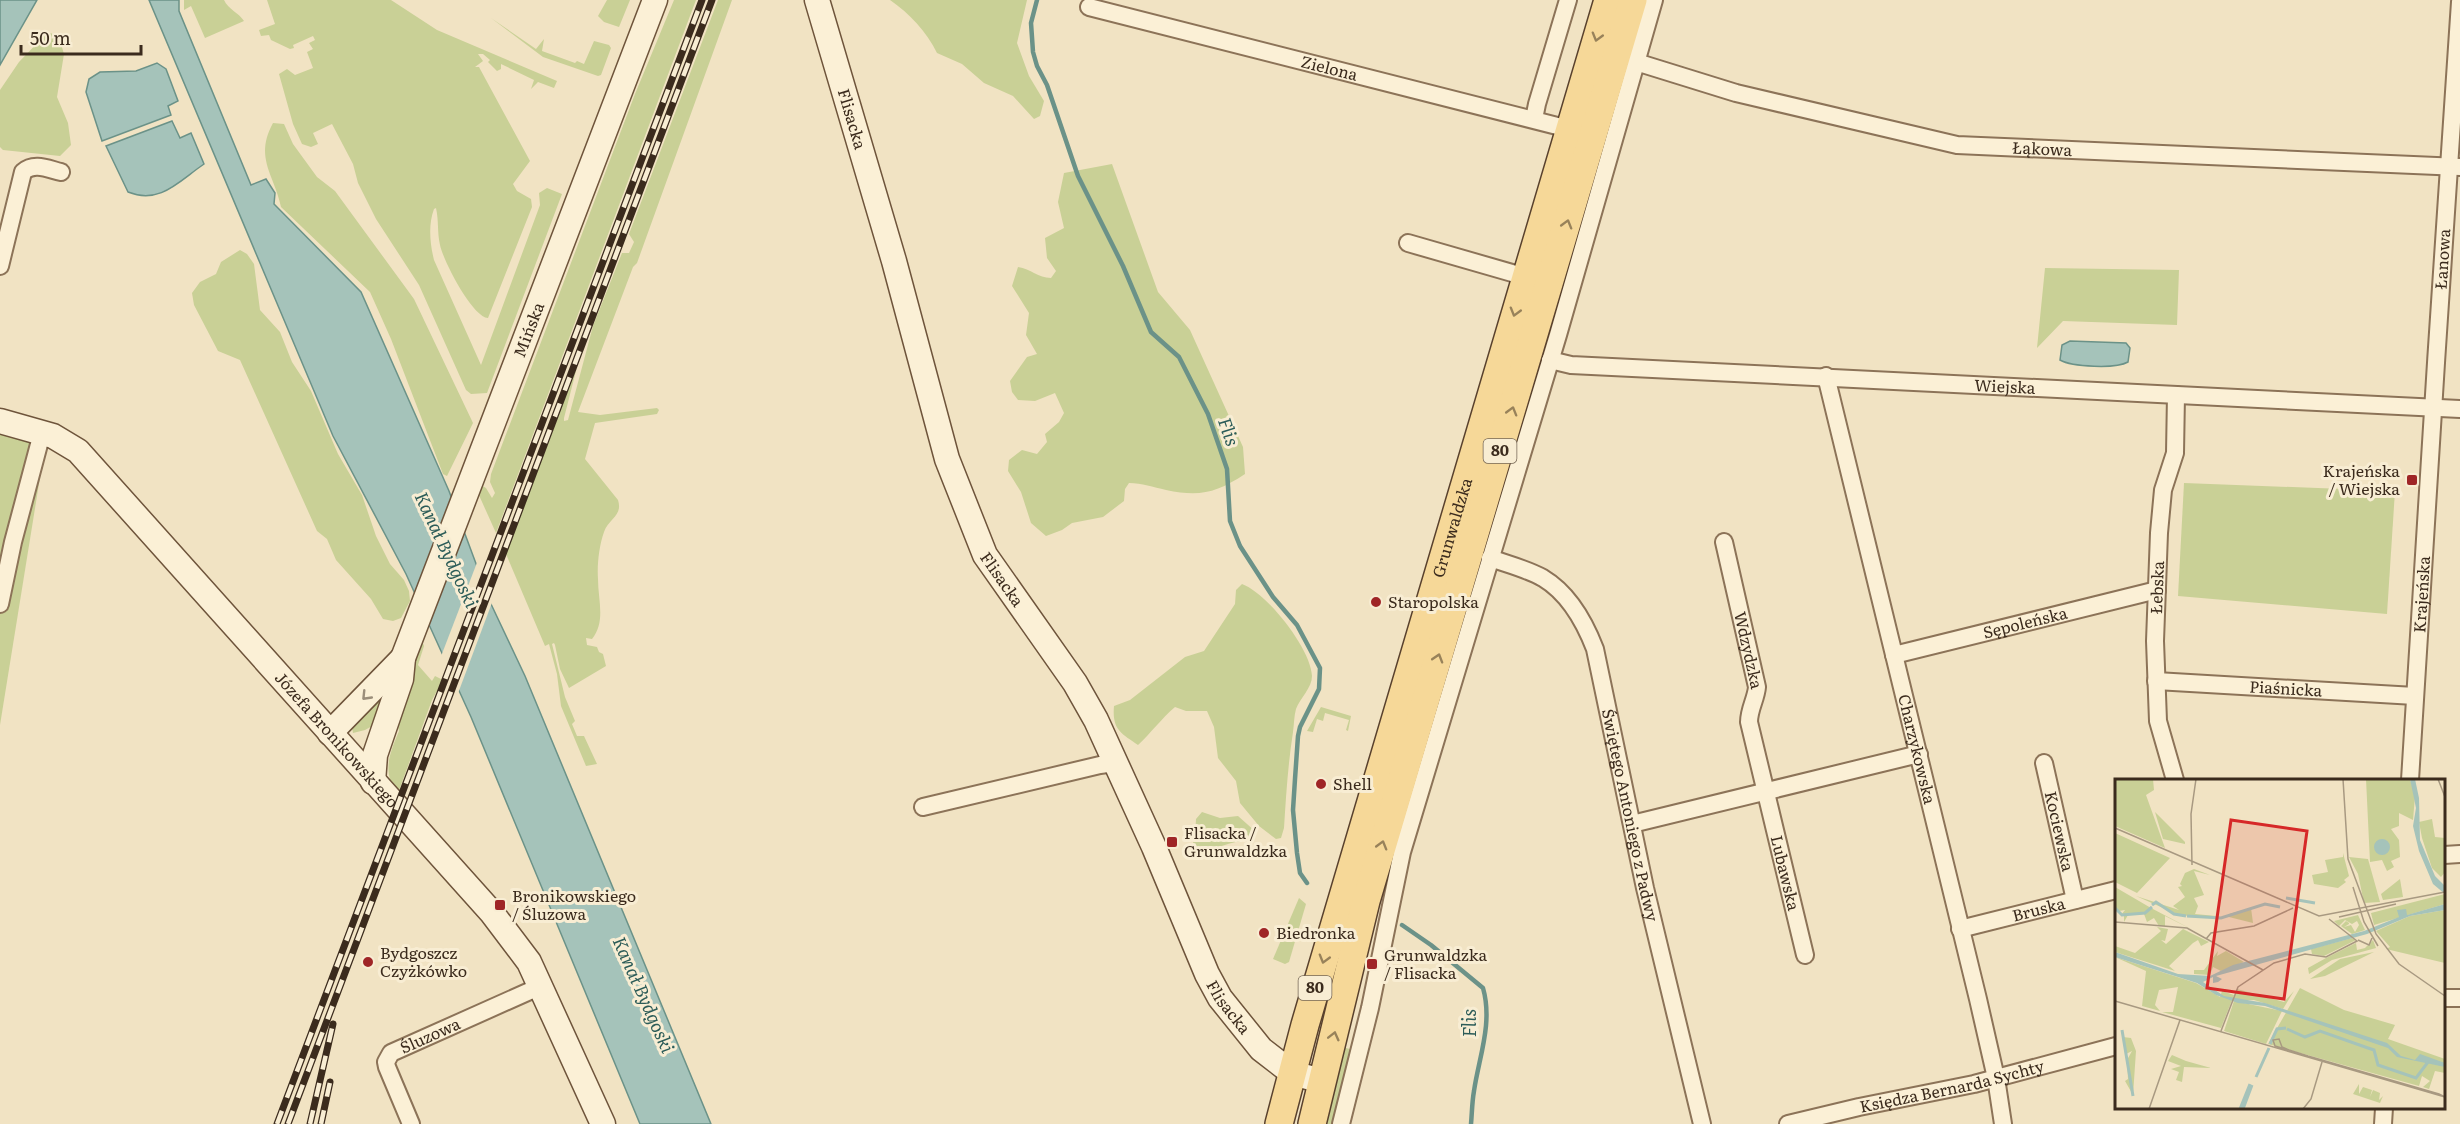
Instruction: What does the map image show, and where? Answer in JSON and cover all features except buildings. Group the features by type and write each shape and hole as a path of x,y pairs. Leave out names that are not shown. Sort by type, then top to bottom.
{"main road":[{"name":"Grunwaldzka","path":"1279,1124 1292,1072 1608,0"},
{"name":"Grunwaldzka","path":"1312,1124 1366,901 1633,0"}],"street":[{"name":"Mińska","path":"373,782 375,755 400,679 406,650 655,0"},
{"name":"Flisacka","path":"817,0 894,261 947,459 986,555 1075,683 1096,720 1207,974 1220,998 1252,1040 1292,1072 1322,1081"},
{"path":"1534,119 1568,0"},
{"path":"1341,1124 1370,1008 1402,852 1550,360 1654,0"},
{"name":"Łanowa","path":"2433,407 2454,166 2460,2"},
{"name":"Zielona","path":"1089,7 1569,129"},
{"name":"Łąkowa","path":"1636,62 1736,93 1957,145 2454,166"},
{"path":"0,266 23,172 28,167 36,166 61,172"},
{"path":"1408,243 1526,277"},
{"name":"Wiejska","path":"1550,360 1571,365 2460,409"},
{"name":"Charzykowska","path":"1826,376 1996,1078 2003,1124"},
{"name":"Łebska","path":"2175,779 2158,721 2156,681 2157,590 2163,489 2175,453 2176,395"},
{"name":"Krajeńska","path":"2410,779 2433,407"},
{"name":"Józefa Bronikowskiego","path":"0,421 61,440 78,451 508,932 529,962 541,986 603,1124"},
{"path":"0,604 13,542 42,433"},
{"name":"Wdzydzka","path":"1724,543 1757,687 1756,699 1749,712 1749,722 1764,793"},
{"name":"Świętego Antoniego z Padwy","path":"1490,558 1530,573 1555,587 1574,608 1589,633 1595,649 1645,888 1702,1124"},
{"name":"Sępoleńska","path":"1894,655 2157,590"},
{"name":"Mińska","path":"335,739 406,650"},
{"name":"Piaśnicka","path":"2156,681 2415,696"},
{"path":"335,739 383,729"},
{"path":"1632,824 1919,754"},
{"path":"924,807 1116,763"},
{"name":"Kociewska","path":"2044,763 2075,900"},
{"name":"Lubawska","path":"1764,793 1805,955"},
{"path":"2445,855 2460,854"},
{"name":"Bruska","path":"1960,929 2115,890"},
{"name":"Śluzowa","path":"411,1124 387,1067 386,1062 391,1053 541,986"},
{"name":"Księdza Bernarda Sychty","path":"1788,1124 1859,1107 1939,1093 2115,1046"},
{"path":"2383,1124 2384,1109"}],"green space":[{"path":"184,0 224,0 244,21 205,38 191,6 184,10"},
{"path":"267,0 391,0 437,30 557,81 554,88 538,82 531,89 534,80 501,64 501,69 497,71 488,62 490,60 483,54 478,54 483,61 475,67 479,67 530,161 513,184 517,191 531,199 532,207 488,318 474,308 452,274 440,245 436,208 432,215 430,234 434,260 481,365 540,205 539,193 547,188 562,194 487,393 471,394 466,390 419,285 376,219 358,183 353,164 332,124 313,133 318,144 311,147 302,144 293,124 279,74 287,69 295,75 313,68 307,52 313,49 309,43 315,40 313,36 293,45 294,48 290,49 271,40 269,35 261,36 259,30 275,24"},
{"path":"607,0 630,0 619,27 604,22 598,16"},
{"path":"674,0 696,0 496,533 478,493 481,485 486,488 492,498 495,493 490,482 491,474 635,94"},
{"path":"718,0 732,0 637,263 633,267 578,412 600,415 657,408 659,410 657,414 595,423 585,459 618,500 619,505 619,510 604,532 600,549 599,625 592,639 586,638 587,645 597,647 603,654 606,666 569,688 560,669 555,645 552,644 565,697 575,721 572,724 577,736 584,736 597,764 586,766 561,706 557,674 549,644 545,646 506,554 577,367 564,418 564,421 568,420 593,326 622,253 629,253 634,242 629,234"},
{"path":"890,0 1027,0 1017,43 1029,76 1044,101 1040,116 1034,119 1013,96 984,83 962,64 937,53 917,24"},
{"path":"491,18 536,49 544,39 542,51 575,63 577,61 584,64 594,41 609,45 611,48 601,75 598,76 543,57"},
{"path":"47,33 58,34 64,54 57,97 68,123 71,145 60,156 3,150 0,147 0,90 19,62"},
{"path":"273,123 284,124 293,144 317,177 335,191 414,299 473,423 447,476 443,474 391,339 370,292 281,207 265,156 265,146"},
{"path":"1112,164 1158,292 1190,330 1243,447 1245,474 1225,486 1198,493 1178,492 1129,483 1125,489 1124,501 1103,517 1072,523 1046,536 1031,523 1021,492 1008,471 1009,460 1022,450 1037,454 1047,442 1045,434 1059,422 1064,413 1055,393 1035,401 1018,400 1012,392 1010,381 1027,357 1037,354 1026,335 1029,313 1012,286 1018,267 1046,278 1051,278 1056,271 1047,258 1045,238 1064,228 1058,202 1064,173"},
{"path":"240,250 247,254 254,264 260,310 280,332 292,362 311,391 338,454 362,495 376,536 390,564 404,580 409,591 410,601 401,618 393,621 383,619 371,599 336,560 327,539 317,531 240,360 218,351 194,305 192,293 200,282 216,274 221,262"},
{"path":"2045,268 2179,270 2177,325 2063,321 2037,348"},
{"path":"0,421 47,434 0,725"},
{"path":"2184,483 2395,491 2387,614 2178,596"},
{"path":"1242,584 1263,598 1286,623 1304,652 1312,676 1310,685 1295,712 1284,828 1281,838 1276,839 1259,826 1240,803 1236,781 1218,758 1214,727 1207,711 1186,711 1175,707 1138,745 1118,730 1114,720 1114,706 1130,700 1185,657 1204,651 1235,604 1236,590"},
{"path":"422,641 424,646 418,665 432,681 435,676 443,680 432,700 397,796 390,779 390,756 399,731 397,723"},
{"path":"389,680 376,724 353,733 352,727"},
{"path":"1321,707 1351,716 1348,731 1346,730 1349,720 1325,713 1323,721 1317,719 1313,732 1307,731"},
{"path":"1202,812 1220,818 1238,816 1256,832 1249,840 1222,846 1196,857 1190,852 1195,837 1196,819"},
{"path":"1299,898 1306,904 1289,962 1285,964 1273,959"},
{"path":"1342,1047 1352,1052 1335,1124 1322,1124"}],"water":[{"path":"0,0 37,0 0,65"},
{"name":"Kanał Bydgoski","path":"149,0 179,0 179,11 251,185 266,179 275,193 274,204 361,292 449,491 491,604 525,676 711,1124 640,1124 471,717 406,574 333,436"},
{"path":"157,63 166,69 178,101 168,106 171,115 102,141 86,92 89,79 100,72 136,71"},
{"path":"172,121 180,138 191,133 204,164 177,184 160,193 139,195 128,192 106,146"},
{"path":"2070,341 2126,343 2130,348 2128,362 2114,366 2084,366 2060,360 2062,345"}],"pier":[{"path":"478,560 493,600 457,696 440,659"}],"waterway":[{"name":"Flis","path":"1037,0 1031,23 1033,52 1047,85 1078,176 1123,266 1151,332 1179,357 1208,414 1227,469 1230,521 1240,546 1273,597 1297,625 1320,668 1319,689 1300,727 1298,736 1293,810 1300,873 1307,883"},
{"name":"Flis","path":"1402,925 1431,945 1483,988 1486,1001 1486,1027 1473,1095 1471,1124"}],"railway":[{"path":"277,1124 702,0"},
{"path":"288,1124 712,0"},
{"path":"310,1124 333,1024"},
{"path":"321,1124 330,1082"}],"place":[{"name":"Krajeńska / Wiejska","path":"2412,480"},
{"name":"Staropolska","path":"1376,602"},
{"name":"Shell","path":"1321,784"},
{"name":"Flisacka / Grunwaldzka","path":"1172,842"},
{"name":"Bronikowskiego / Śluzowa","path":"500,905"},
{"name":"Biedronka","path":"1264,933"},
{"name":"Bydgoszcz Czyżkówko","path":"368,962"},
{"name":"Grunwaldzka / Flisacka","path":"1372,964"}]}
